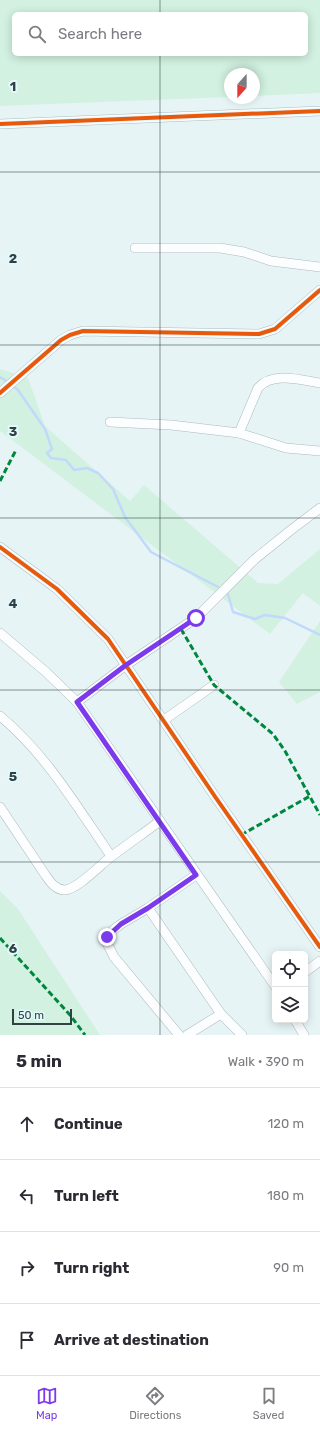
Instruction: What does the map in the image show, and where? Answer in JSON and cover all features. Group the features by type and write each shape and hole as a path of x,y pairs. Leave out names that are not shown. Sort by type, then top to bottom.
{"street":[{"path":"0,124 320,111"},
{"path":"135,248 220,248 244,252 271,261 320,267"},
{"path":"3,391 62,340 75,333 107,330 259,334 275,329 284,323 320,290"},
{"path":"239,433 258,388 263,382 278,378 320,383"},
{"path":"110,422 171,425 239,433 286,448 320,451"},
{"path":"77,702 126,665 196,618 255,559 290,530 320,508"},
{"path":"0,547 63,594 108,639 320,947"},
{"path":"0,633 46,672 77,702 196,875 272,982"},
{"path":"164,720 214,685"},
{"path":"0,716 18,731 55,775 111,856"},
{"path":"0,807 46,876 54,886 61,890 67,890 75,886 111,856 160,821"},
{"path":"178,1035 106,945 107,937 113,930 196,875"},
{"path":"148,908 221,1014 242,1035"},
{"path":"308,970 320,961"},
{"path":"187,1035 221,1014"},
{"path":"297,1023 304,1035"}],"green space":[{"path":"0,0 320,0 320,93 260,96 260,68 224,68 224,97 0,106"},
{"path":"0,369 28,378 45,426 130,501 144,485 258,583 278,584 320,549 320,606 303,593 270,634 0,431"},
{"path":"320,621 320,692 297,704 279,682"},
{"path":"0,891 18,909 100,1035 0,1035"}],"waterway":[{"path":"0,377 8,382"},
{"path":"12,385 18,390 45,429 52,449 47,453 51,458 66,460 74,470 87,468 98,473 113,489 125,517 151,552 218,587"},
{"path":"228,594 233,612 255,619 265,615 285,618 320,635"}],"marked path":[{"path":"0,481 16,450"},
{"path":"181,629 214,685 273,734 285,751 320,815"},
{"path":"241,835 310,796"},
{"path":"0,938 70,1015 85,1035"}],"cycle path":[{"path":"0,124 320,111"},
{"path":"0,393 61,340 70,335 83,331 259,334 275,329 320,290"},
{"path":"0,547 57,589 108,639 320,947"}],"route":[{"path":"107,937 121,924 148,908 196,875 77,702 126,665 196,618"}]}
